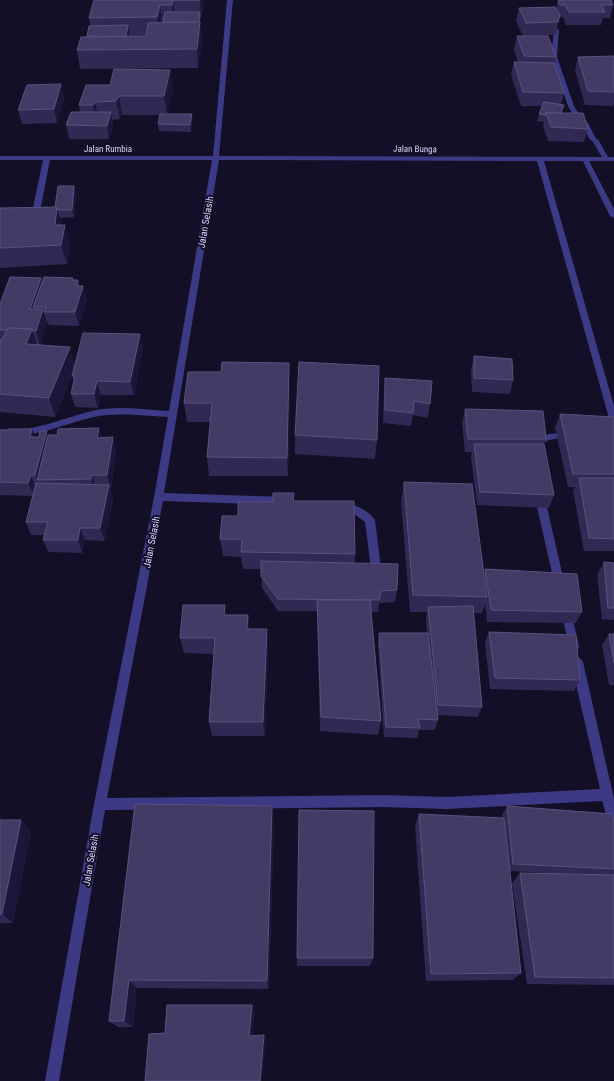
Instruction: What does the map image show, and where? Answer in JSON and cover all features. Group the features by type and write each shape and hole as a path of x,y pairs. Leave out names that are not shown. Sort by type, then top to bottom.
{"street":[{"name":"Jalan Selasih","path":"52,1081 100,804 160,497 172,414 216,158 230,0"},
{"path":"557,30 554,58 571,106 574,112 585,123 592,138 596,141 606,159"},
{"name":"Jalan Bunga","path":"216,158 350,157 540,160 614,159"},
{"name":"Jalan Rumbia","path":"0,158 216,158"},
{"path":"35,217 47,158"},
{"path":"585,159 614,216"},
{"path":"540,160 612,418 608,427 597,432"},
{"path":"0,433 18,434 41,430 94,414 122,412 172,414"},
{"path":"530,455 536,442 547,437 577,434"},
{"path":"537,483 614,823"},
{"path":"160,497 292,501"},
{"path":"330,503 356,510 370,520 378,583"},
{"path":"100,804 385,801 446,803 607,795"}],"building":[{"path":"94,0 173,0 172,5 160,5 157,17 89,18"},
{"path":"558,0 611,0 613,5 601,5 605,12 569,12 565,5 560,5"},
{"path":"555,7 560,15 558,22 526,23 519,8"},
{"path":"165,12 200,12 199,22 163,22"},
{"path":"200,22 197,49 77,50 81,37 146,36 148,23"},
{"path":"128,25 126,36 87,36 89,26"},
{"path":"517,36 548,36 556,57 524,56"},
{"path":"614,56 614,92 588,91 578,57"},
{"path":"514,62 554,63 564,93 523,92"},
{"path":"114,69 170,70 164,96 119,96 116,101 95,102 93,105 79,105 86,85 110,85"},
{"path":"61,84 54,109 18,110 27,85"},
{"path":"544,102 564,105 561,113 546,113 546,115 539,114"},
{"path":"71,112 111,112 107,126 66,125"},
{"path":"546,113 583,113 588,129 551,127"},
{"path":"160,114 192,114 190,125 158,124"},
{"path":"58,186 74,186 72,210 58,210 57,207 55,207"},
{"path":"57,207 55,225 65,225 61,245 0,248 0,208"},
{"path":"10,277 41,278 30,309 43,309 36,331 32,331 32,329 8,328 6,330 0,330 0,304"},
{"path":"44,277 73,278 72,280 78,280 77,286 83,286 75,312 44,312 46,307 33,307"},
{"path":"8,328 32,329 26,344 70,347 49,398 0,394 0,340 2,340"},
{"path":"83,333 140,334 130,382 97,381 94,394 71,394 75,376 72,376"},
{"path":"474,356 512,359 513,380 474,378"},
{"path":"222,362 289,363 287,458 207,457 212,403 184,403 188,372 221,372"},
{"path":"299,362 379,366 377,440 295,435"},
{"path":"385,378 432,381 430,404 414,401 413,413 385,410"},
{"path":"465,409 543,411 546,439 468,439"},
{"path":"560,414 614,417 614,474 573,474"},
{"path":"99,428 97,438 113,437 107,475 92,475 91,479 37,480 48,435 57,435 58,429"},
{"path":"32,429 30,437 39,437 40,431 47,431 35,475 31,475 28,483 0,482 0,430"},
{"path":"474,444 544,444 554,495 480,492"},
{"path":"579,478 614,478 614,539 589,538"},
{"path":"404,482 472,484 487,597 413,595"},
{"path":"36,483 109,485 100,528 80,528 78,540 43,540 48,522 26,522"},
{"path":"273,493 294,493 293,501 354,501 355,554 241,552 242,539 220,539 222,516 238,516 238,502 273,502"},
{"path":"261,561 398,564 397,590 381,591 379,600 278,599 261,576"},
{"path":"604,562 614,563 614,608 608,608"},
{"path":"485,569 577,574 582,612 491,610"},
{"path":"317,600 370,600 381,721 321,717"},
{"path":"183,605 225,605 224,615 248,615 247,629 267,629 263,722 209,722 215,638 180,638"},
{"path":"473,606 482,707 438,705 428,607"},
{"path":"489,632 576,635 580,680 495,678"},
{"path":"379,633 428,633 438,720 418,719 420,728 386,727"},
{"path":"609,634 614,634 614,663"},
{"path":"135,804 272,806 267,981 129,980 124,1021 109,1021"},
{"path":"507,806 612,814 614,821 614,869 513,864"},
{"path":"299,810 374,811 373,958 297,958"},
{"path":"419,814 504,818 521,973 431,974"},
{"path":"0,820 21,820 2,914 0,914"},
{"path":"520,873 614,875 614,978 535,977"},
{"path":"167,1005 252,1005 249,1036 264,1035 260,1081 145,1081 149,1034 165,1033"}]}
